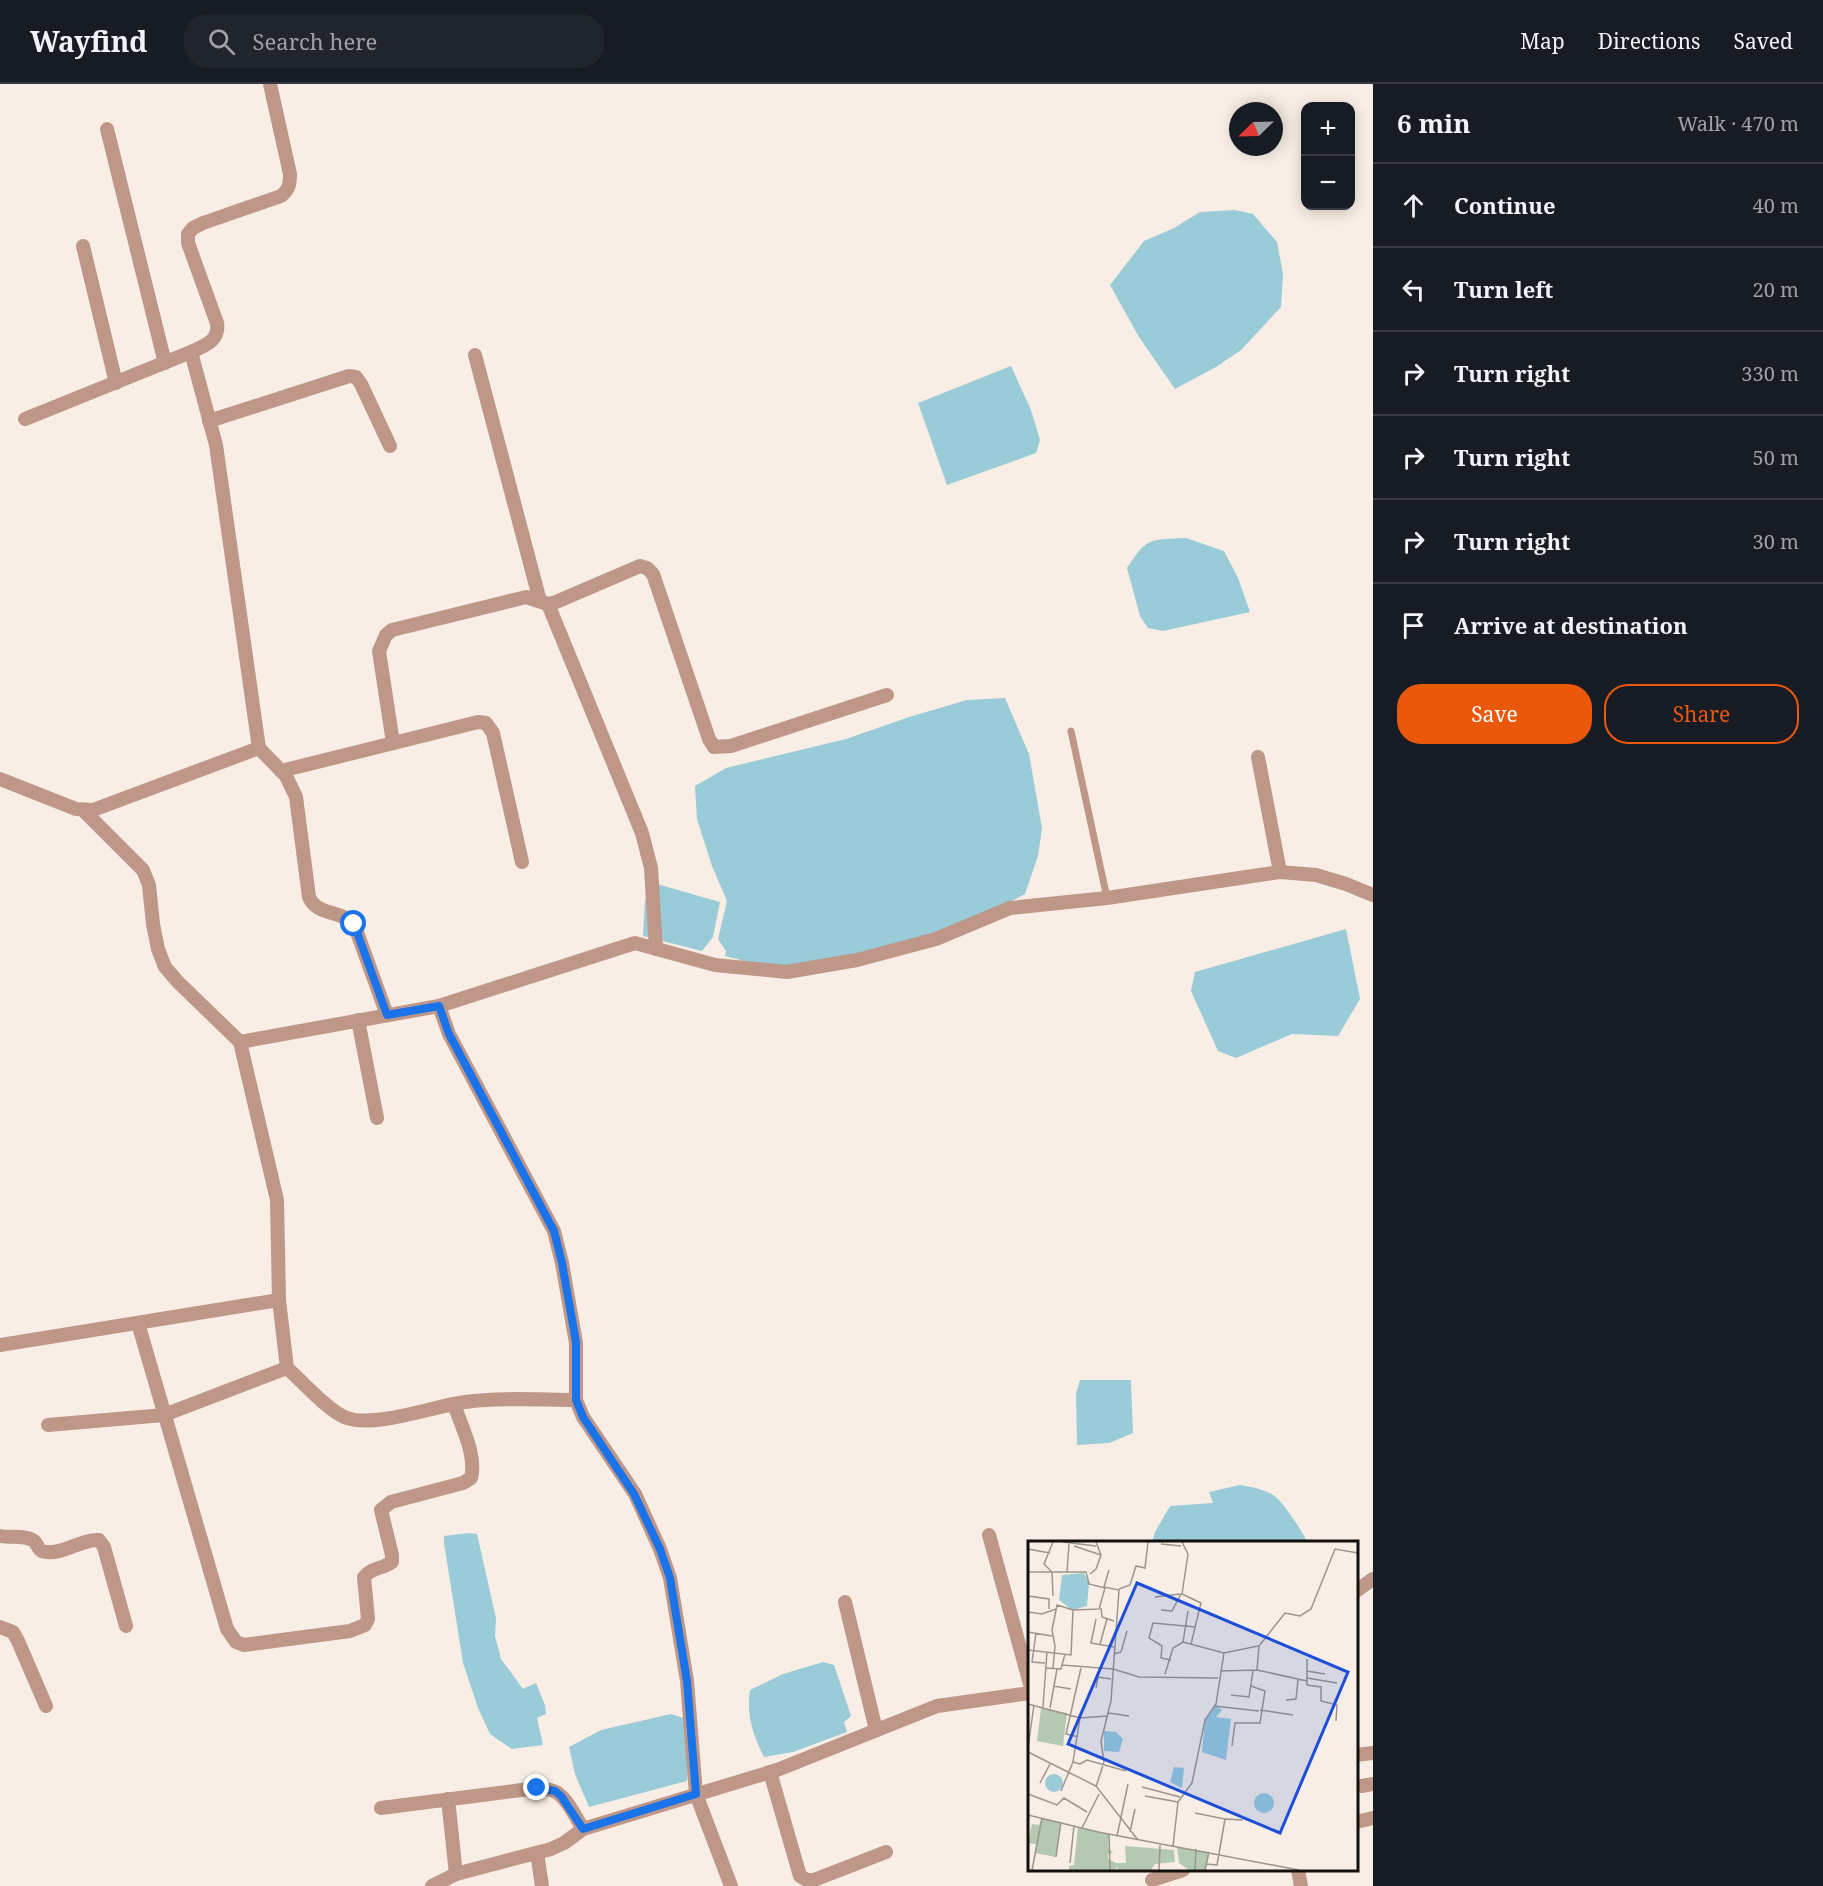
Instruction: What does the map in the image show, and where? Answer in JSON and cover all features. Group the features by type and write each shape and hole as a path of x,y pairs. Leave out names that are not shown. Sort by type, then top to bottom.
{"street":[{"path":"25,419 165,363 215,339 219,332 188,243 188,234 193,228 203,223 281,196 287,191 290,174 270,84"},
{"path":"107,129 165,363"},
{"path":"83,246 116,383"},
{"path":"190,352 218,457 259,748 281,771 296,797 309,897 312,904 321,910 349,918 354,924 387,1015"},
{"path":"476,355 544,602 642,833 651,868 656,949"},
{"path":"209,421 349,376 356,377 361,384 390,446"},
{"path":"393,743 379,651 386,635 392,630 526,597 544,602 556,602 640,566 647,567 653,574 709,739 714,747 731,746 887,695"},
{"path":"281,771 478,722 486,723 490,727 522,862"},
{"path":"0,779 84,810 93,810 259,748"},
{"path":"1258,757 1280,872"},
{"path":"84,810 143,870 149,885 158,949 165,967 240,1042 277,1200 279,1300 287,1368 334,1411 346,1418 359,1421 376,1420 478,1401 576,1400"},
{"path":"240,1042 439,1006 635,943 715,965 787,972 857,960 936,939 1010,908 1107,898 1280,872 1316,875 1373,895"},
{"path":"439,1006 449,1034 554,1231 576,1342 576,1400 583,1417 634,1494 660,1549 670,1578 687,1681 696,1794 731,1886"},
{"path":"358,1020 377,1118"},
{"path":"0,1345 279,1300"},
{"path":"138,1323 227,1629 236,1642 244,1645 350,1631 365,1625 368,1619 364,1576 369,1571 386,1567 392,1562 381,1510 392,1502 463,1483 471,1478 474,1470 472,1459 454,1404"},
{"path":"48,1425 164,1415 287,1368"},
{"path":"989,1535 1028,1680"},
{"path":"0,1536 34,1541 45,1553 91,1540 99,1540 104,1547 126,1626"},
{"path":"1358,1590 1373,1579"},
{"path":"845,1602 876,1730"},
{"path":"0,1627 13,1632 46,1706"},
{"path":"432,1886 456,1874 537,1853 564,1843 583,1829 770,1772 937,1706 1028,1693"},
{"path":"1358,1755 1373,1753"},
{"path":"770,1772 800,1876 807,1881 886,1852"},
{"path":"381,1808 537,1788 555,1791 561,1796 583,1829"},
{"path":"448,1799 456,1874"},
{"path":"1358,1821 1373,1818"},
{"path":"537,1853 543,1886"},
{"path":"1150,1878 1176,1871"},
{"path":"1298,1871 1301,1886"}],"lane":[{"path":"1071,730 1107,898"}],"water":[{"path":"1235,210 1253,214 1277,242 1283,274 1281,307 1241,350 1216,367 1175,389 1139,337 1110,285 1144,241 1174,228 1200,212"},
{"path":"1011,366 1031,410 1040,440 1036,453 947,485 918,403"},
{"path":"1186,538 1224,551 1238,578 1250,612 1163,631 1148,628 1140,616 1127,568 1145,545 1157,540"},
{"path":"1005,698 1029,754 1042,828 1038,856 1025,894 964,927 787,972 725,956 726,951 718,939 727,901 712,866 697,819 695,786 726,768 846,739 967,700"},
{"path":"657,884 720,902 713,937 702,951 643,936 645,900"},
{"path":"1346,929 1360,999 1338,1036 1292,1034 1236,1058 1218,1051 1191,991 1195,972"},
{"path":"1080,1380 1131,1380 1133,1433 1109,1443 1077,1445 1076,1394"},
{"path":"1240,1485 1269,1493 1282,1503 1306,1541 1152,1541 1170,1506 1213,1503 1209,1492"},
{"path":"477,1534 496,1618 495,1636 501,1659 523,1689 536,1683 545,1705 546,1714 537,1718 543,1745 512,1749 490,1734 478,1708 463,1663 444,1543 444,1536"},
{"path":"823,1662 834,1665 851,1716 844,1722 847,1732 793,1752 764,1757 751,1725 750,1690 783,1674"},
{"path":"671,1714 690,1720 687,1781 589,1807 575,1774 569,1747 601,1730"}],"route":[{"path":"354,924 387,1015 439,1006 449,1034 554,1231 576,1342 576,1400 583,1417 634,1494 660,1549 670,1578 687,1681 696,1794 583,1829 561,1796 555,1791 537,1788"}]}
